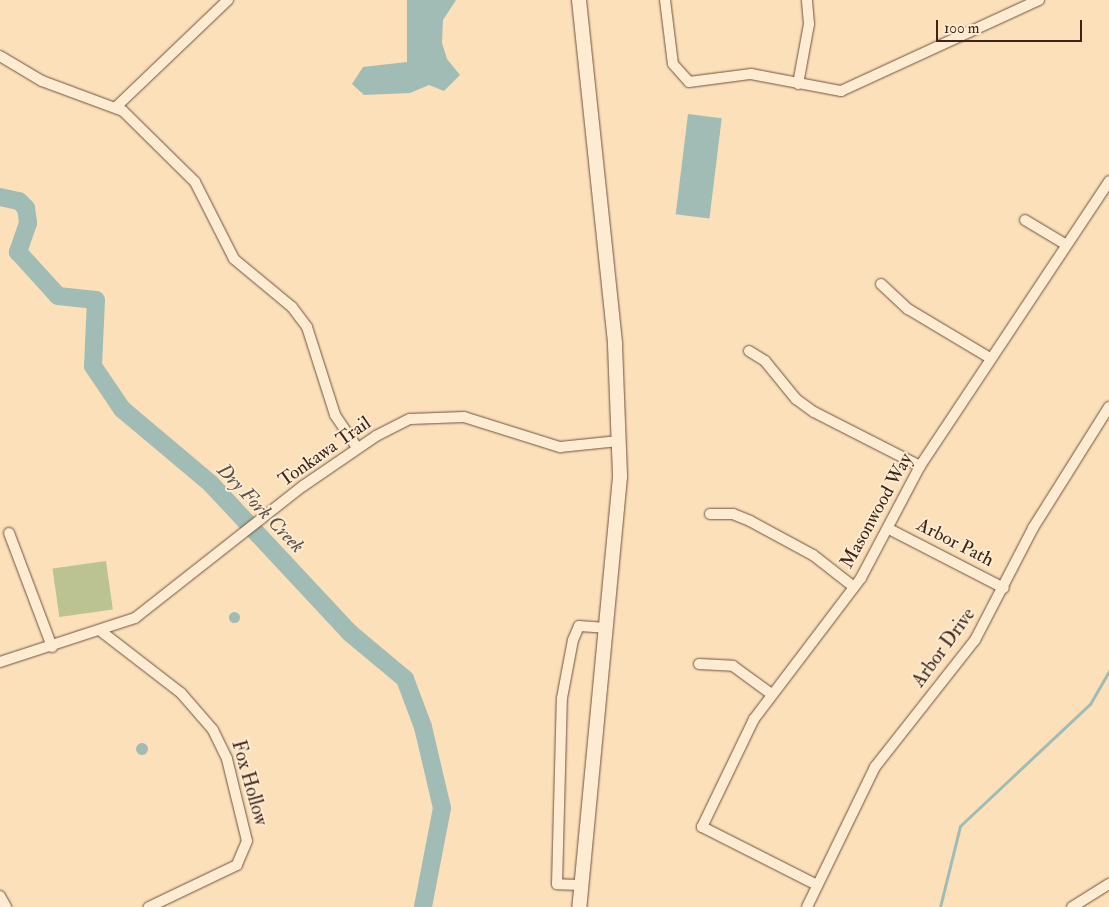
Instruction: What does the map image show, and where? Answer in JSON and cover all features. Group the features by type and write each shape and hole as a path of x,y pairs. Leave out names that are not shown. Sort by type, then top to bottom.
{"main road":[{"path":"579,0 615,345 620,477 579,907"}],"street":[{"path":"116,107 228,0"},
{"path":"665,0 673,64 689,82 751,74 841,91 1039,0"},
{"path":"798,84 809,24 807,0"},
{"path":"0,56 42,81 116,107 148,131 195,182 220,239 234,259 292,307 307,327 336,416 357,448"},
{"name":"Masonwood Way","path":"817,884 702,827 770,693 854,587 889,528 920,466 1065,244 1109,181"},
{"path":"1025,220 1065,244"},
{"path":"881,284 908,309 990,358"},
{"path":"749,351 764,360 796,399 814,412 920,466"},
{"name":"Arbor Drive","path":"807,907 875,767 957,665 1004,588 1033,528 1109,407"},
{"name":"Tonkawa Trail","path":"0,662 102,632 150,609 293,494 357,448 410,419 441,415 478,420 560,447 619,441"},
{"path":"710,514 733,514 750,521 813,555 854,587"},
{"name":"Arbor Path","path":"889,528 1004,588"},
{"path":"9,533 52,647"},
{"path":"581,886 557,884 562,698 572,640 579,626 606,628"},
{"name":"Fox Hollow","path":"102,632 181,693 213,730 227,759 247,841 236,866 149,907"},
{"path":"699,664 733,666 770,693"},
{"path":"1072,907 1109,884"},
{"path":"0,896 6,907"}],"green space":[{"path":"106,561 113,610 59,617 53,569"}],"water":[{"path":"407,0 456,0 443,20 442,43 447,59 460,75 444,91 429,85 410,93 364,95 352,84 363,67 407,62"},
{"path":"688,114 722,118 709,218 676,214"},
{"path":"234,611 240,617 234,623 228,617"},
{"path":"142,743 148,749 142,755 136,749"}],"waterway":[{"name":"Dry Fork Creek","path":"0,197 19,201 26,208 28,223 18,252 58,296 96,300 93,366 122,409 211,484 350,633 405,679 423,727 442,808 423,907"},
{"path":"940,907 960,826 1090,704 1109,671"}]}
